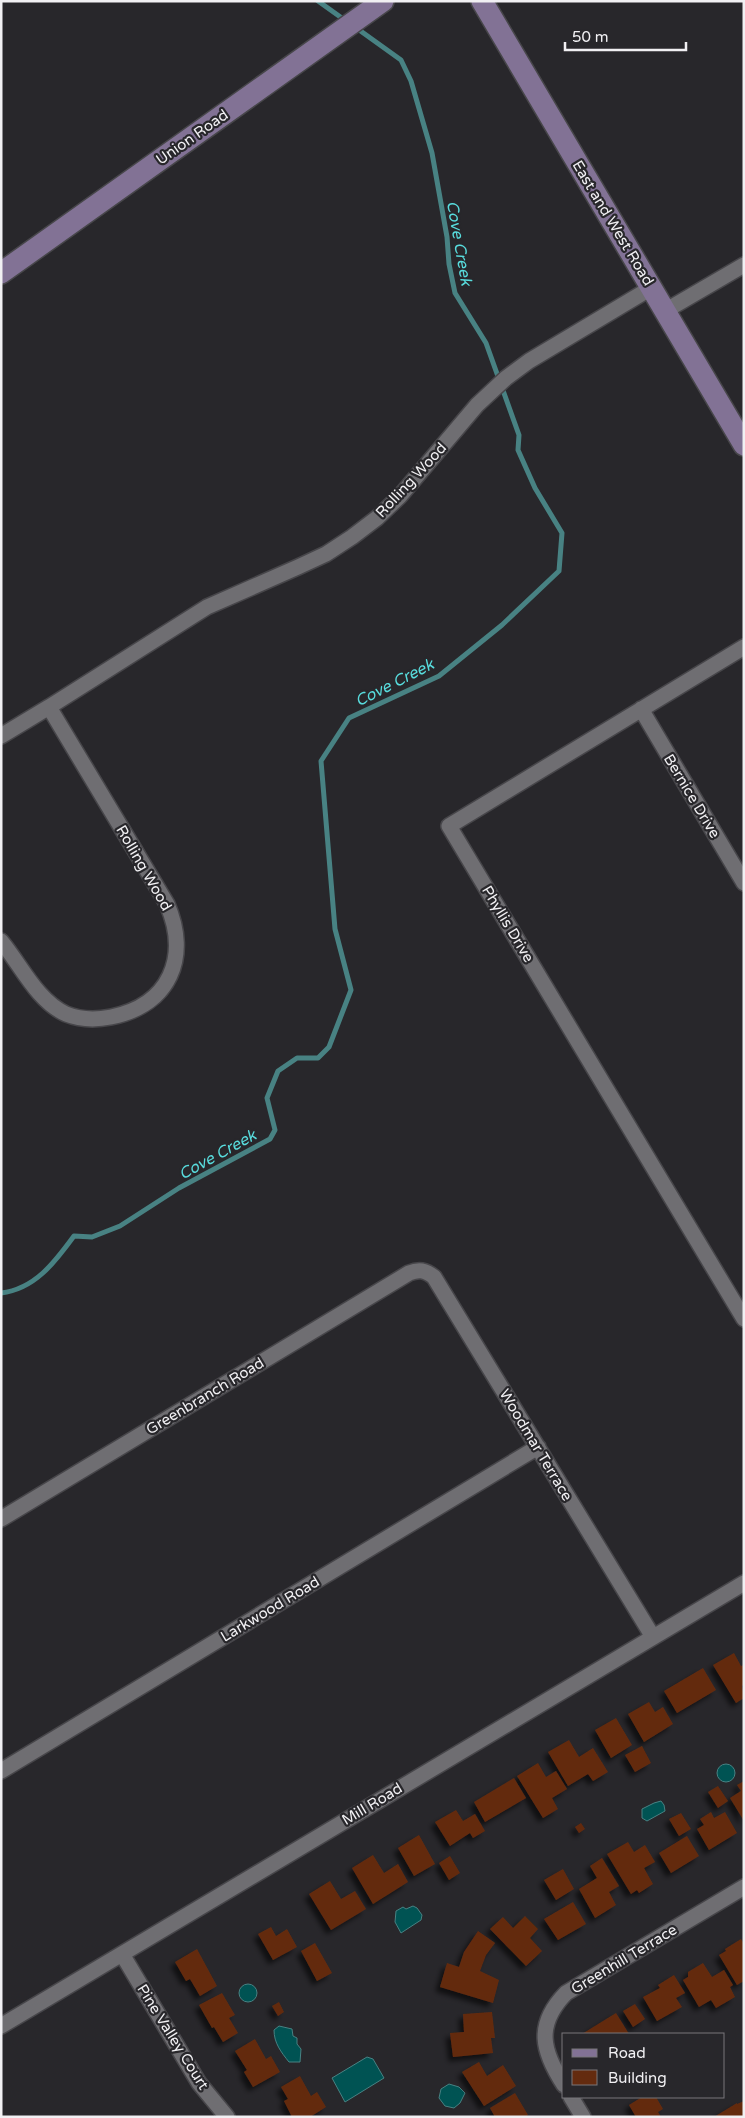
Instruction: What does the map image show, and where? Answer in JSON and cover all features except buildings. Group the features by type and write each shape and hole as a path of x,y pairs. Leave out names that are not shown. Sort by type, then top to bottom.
{"street":[{"name":"Union Road","path":"1,273 383,1"},
{"name":"East and West Road","path":"482,1 744,445"},
{"path":"665,311 744,265"},
{"name":"Rolling Wood","path":"1,736 207,608 326,554 352,537 377,518 400,496 477,405 506,378 529,361 651,288"},
{"name":"Phyllis Drive","path":"743,1317 449,826 744,647"},
{"name":"Rolling Wood","path":"1,941 41,995 52,1005 67,1014 83,1018 100,1019 124,1014 139,1008 154,997 165,984 172,970 177,952 177,936 174,921 167,904 49,707"},
{"name":"Bernice Drive","path":"641,709 744,883"},
{"name":"Woodmar Terrace","path":"408,1273 418,1270 426,1271 434,1277 653,1637"},
{"name":"Greenbranch Road","path":"1,1519 408,1273"},
{"name":"Larkwood Road","path":"1,1771 538,1447"},
{"name":"Mill Road","path":"1,2026 744,1583"},
{"name":"Greenhill Terrace","path":"562,2082 549,2060 545,2044 545,2030 549,2015 556,2003 566,1993 744,1887"},
{"name":"Pine Valley Court","path":"122,1954 199,2083 227,2117"},
{"path":"572,2098 583,2117"}],"water":[{"path":"722,1764 730,1764 735,1769 733,1780 722,1782 717,1777 717,1769"},
{"path":"661,1801 665,1811 647,1821 642,1818 642,1809"},
{"path":"413,1906 422,1915 421,1920 401,1933 395,1922 396,1911 403,1907 406,1909"},
{"path":"244,1984 252,1984 257,1989 255,2000 244,2002 239,1997 239,1989"},
{"path":"279,2026 292,2029 293,2036 297,2038 297,2044 301,2049 300,2062 289,2062 278,2047 274,2030"},
{"path":"367,2057 373,2059 384,2078 345,2102 332,2078"},
{"path":"449,2084 459,2087 465,2093 460,2103 454,2108 445,2106 439,2098 441,2089"}],"waterway":[{"name":"Cove Creek","path":"318,1 346,21"},
{"name":"Cove Creek","path":"1,1293 24,1286 43,1273 74,1236 92,1237 120,1226 179,1188 270,1139 275,1130 267,1098 278,1071 297,1058 318,1058 329,1047 351,990 335,929 321,761 349,718 439,676 502,625 559,571 562,533 535,488 518,450 519,435 486,343 455,293 432,153 411,81 401,60 355,27"}]}
